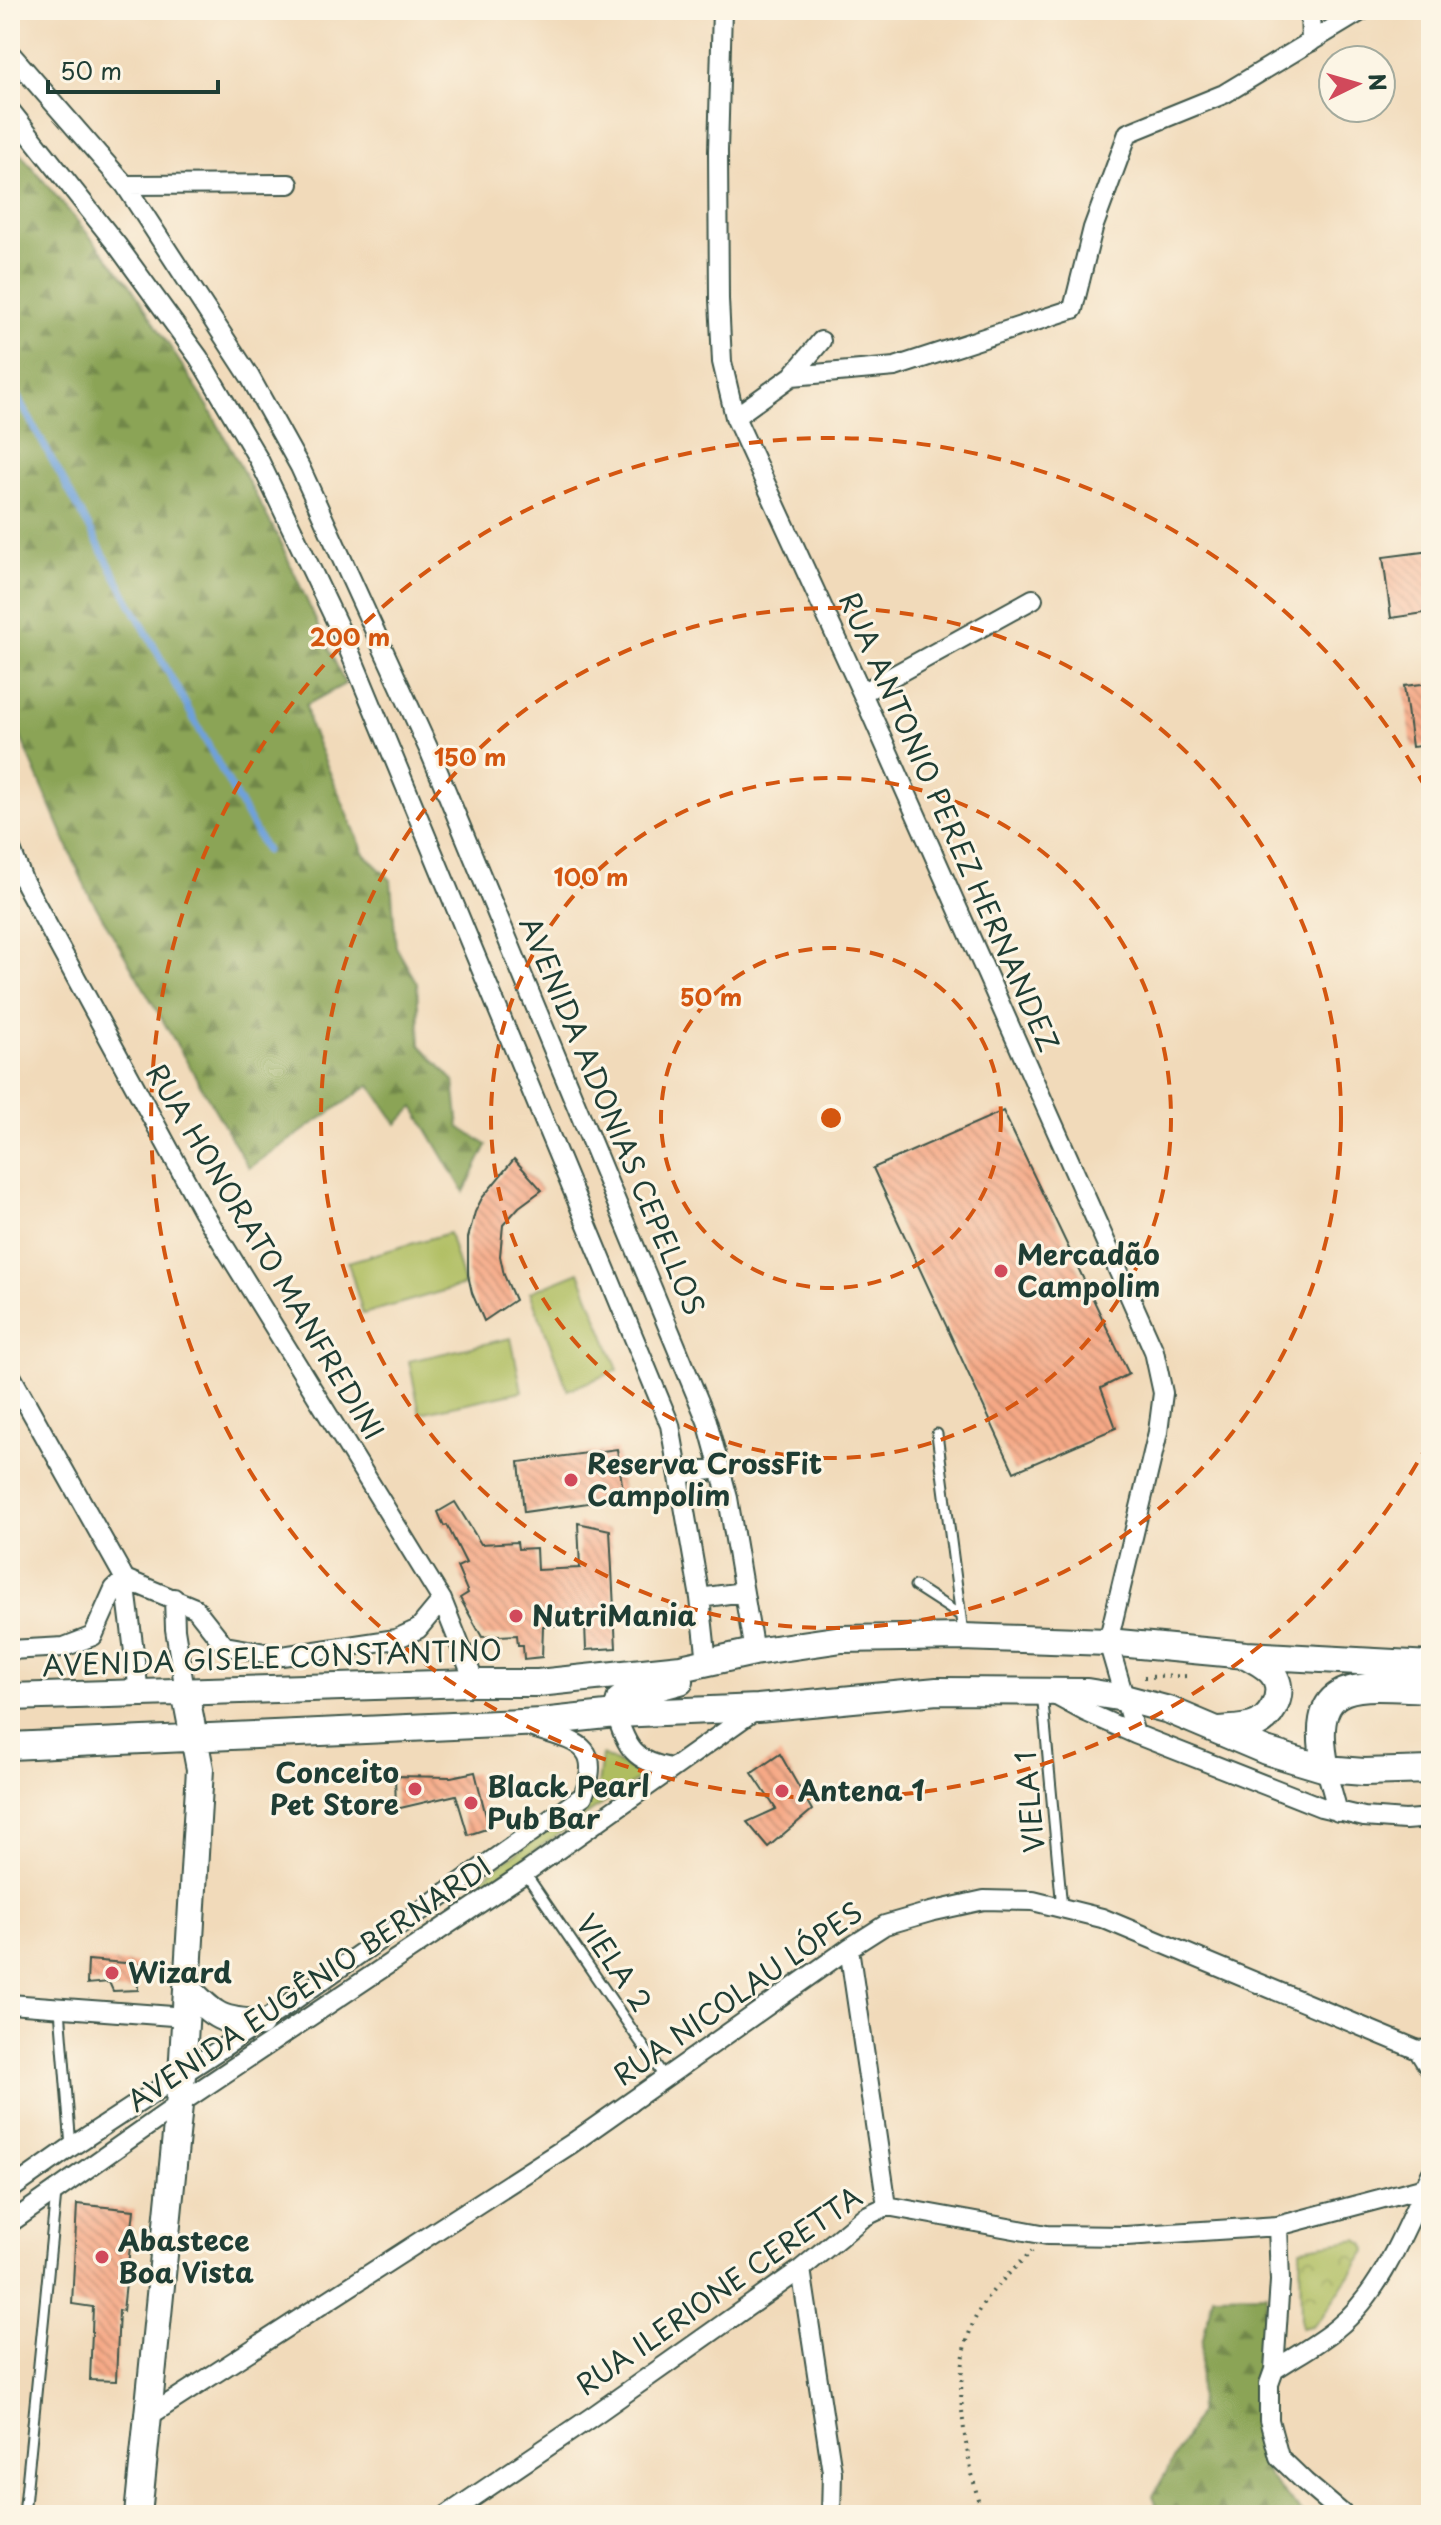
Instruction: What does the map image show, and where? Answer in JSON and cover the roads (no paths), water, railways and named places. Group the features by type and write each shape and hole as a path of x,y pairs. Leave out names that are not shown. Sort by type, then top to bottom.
{"main road":[{"name":"AVENIDA GISELE CONSTANTINO","path":"10,1697 538,1683 681,1668 754,1652 962,1626 1246,1655 1431,1665"},
{"path":"1216,1730 1255,1726 1270,1714 1278,1698 1277,1680 1267,1667 1246,1655"},
{"path":"616,1714 620,1700 690,1679 703,1672 707,1662"},
{"path":"1326,1769 1322,1732 1329,1701 1343,1691 1358,1687 1431,1689"},
{"path":"138,2515 186,2017 200,1769 185,1691"},
{"path":"10,1746 517,1723 616,1714 758,1708 937,1691 1087,1692 1169,1710 1266,1751 1326,1769 1364,1772 1431,1770"},
{"path":"187,1988 214,2014 232,2022 260,2023"}],"street":[{"name":"RUA ANTONIO PEREZ HERNANDEZ","path":"722,10 718,151 719,299 722,362 735,417 862,693 1154,1351 1163,1393 1158,1432 1108,1642"},
{"path":"1310,10 1311,42"},
{"path":"792,376 895,367 1073,309 1093,228 1128,133 1224,94 1363,10"},
{"name":"AVENIDA ADONIAS CEPELLOS","path":"10,53 125,185 250,377 300,467 355,584 430,752 707,1421 728,1498 754,1652"},
{"path":"10,110 117,245 199,358 259,460 356,667 670,1425 700,1598 707,1662"},
{"path":"125,185 289,184"},
{"path":"735,417 792,376 821,341"},
{"path":"862,693 1033,599"},
{"name":"RUA HONORATO MANFREDINI","path":"10,847 16,884 202,1210 442,1600 475,1683"},
{"path":"10,1374 125,1579 139,1693"},
{"path":"679,1474 720,1469"},
{"path":"125,1579 195,1608 225,1646 282,1656 396,1639 418,1629 442,1600"},
{"path":"10,1650 64,1647 93,1636 114,1589 125,1579"},
{"path":"700,1598 743,1592"},
{"path":"174,1598 175,1629 185,1691"},
{"path":"1108,1642 1135,1734"},
{"path":"1045,1692 1135,1734 1338,1812 1405,1820 1431,1818"},
{"name":"AVENIDA EUGÊNIO BERNARDI","path":"10,2223 179,2104 525,1873 758,1708"},
{"path":"616,1714 625,1741 635,1755 652,1765 672,1768"},
{"name":"AVENIDA EUGÊNIO BERNARDI","path":"10,2190 260,2023 583,1796 592,1765 587,1752 576,1743 517,1723"},
{"path":"1326,1769 1338,1812"},
{"name":"RUA NICOLAU LÓPES","path":"149,2416 571,2144 885,1925 984,1900 1033,1901 1102,1918 1425,2049 1431,2071"},
{"name":"RUA ILERIONE CERETTA","path":"447,2515 801,2269 864,2217 887,2206 849,1948"},
{"path":"10,2004 186,2017"},
{"path":"887,2206 1047,2235 1126,2236 1278,2226 1428,2180"},
{"path":"1428,2180 1431,2214"},
{"path":"1274,2370 1338,2328 1365,2299 1391,2257 1428,2180"},
{"path":"1278,2226 1280,2281 1274,2370 1269,2384 1269,2420 1279,2457 1344,2515"},
{"path":"801,2269 832,2472 831,2515"}],"lane":[{"path":"937,1434 962,1626"},
{"path":"915,1586 962,1626"},
{"name":"VIELA 1","path":"1045,1692 1062,1908"},
{"name":"VIELA 2","path":"525,1873 665,2078"},
{"path":"60,2009 71,2147"},
{"path":"24,2515 56,2190"}],"waterway":[{"path":"10,383 266,851"}],"place":[{"name":"Mercadão Campolim","path":"1001,1271"},
{"name":"Reserva CrossFit Campolim","path":"571,1480"},
{"name":"NutriMania","path":"516,1616"},
{"name":"Conceito Pet Store","path":"415,1789"},
{"name":"Antena 1","path":"782,1791"},
{"name":"Black Pearl Pub Bar","path":"471,1803"},
{"name":"Wizard","path":"112,1973"},
{"name":"Abastece Boa Vista","path":"102,2257"}]}
